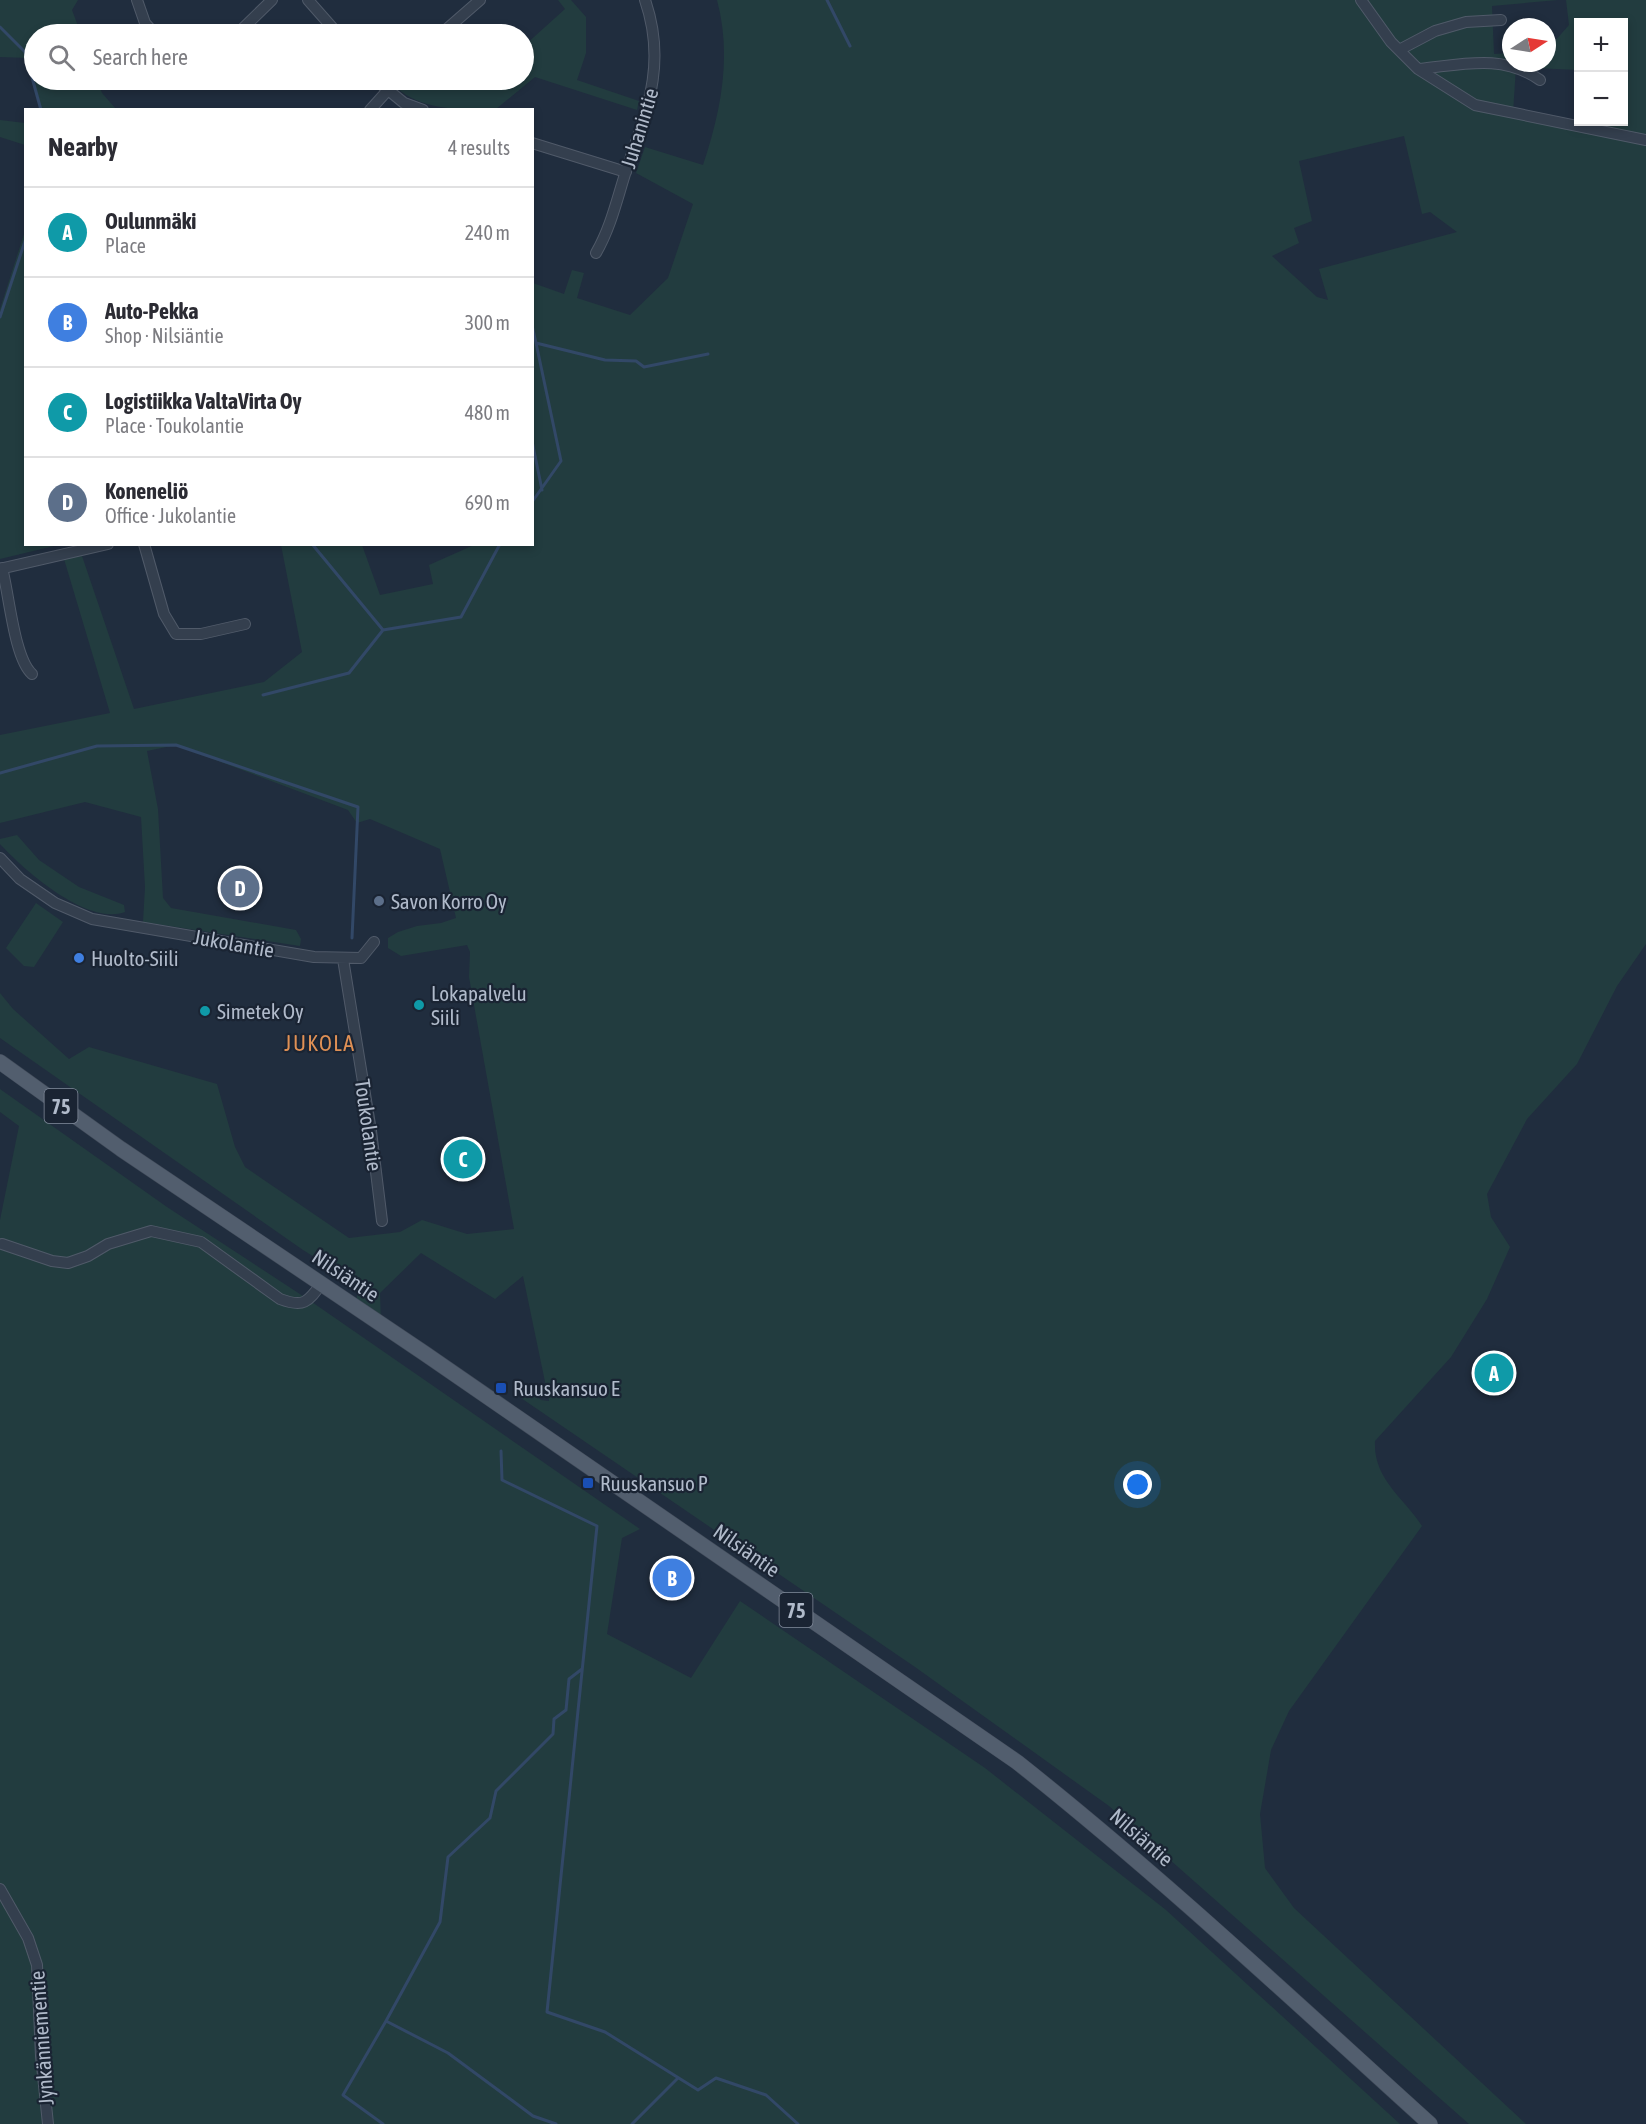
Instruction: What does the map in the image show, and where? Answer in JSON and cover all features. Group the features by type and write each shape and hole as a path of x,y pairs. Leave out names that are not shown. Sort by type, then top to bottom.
{"main road":[{"name":"Nilsiäntie","path":"0,1062 121,1149 322,1283 1017,1762 1100,1828 1196,1911 1430,2124"}],"street":[{"path":"137,0 146,24"},
{"path":"247,24 272,0"},
{"path":"308,0 329,24"},
{"path":"452,24 480,0"},
{"name":"Juhanintie","path":"596,253 610,224 648,110 656,60 654,30 645,0"},
{"path":"1361,0 1399,50 1418,69 1475,105 1646,140"},
{"path":"1399,50 1435,31 1466,22 1501,20"},
{"path":"1418,69 1478,62 1501,62 1527,71 1540,80"},
{"path":"372,108 387,90 404,103 418,108"},
{"path":"534,144 626,172"},
{"path":"32,674 26,669 13,625 1,568 99,546"},
{"path":"145,546 164,614 176,634 201,634 245,624"},
{"name":"Jukolantie","path":"0,858 20,879 55,903 92,920 314,957 361,958 374,942"},
{"name":"Toukolantie","path":"343,959 371,1131 382,1221"},
{"path":"1,1245 52,1262 68,1263 88,1256 108,1244 151,1231 201,1242 280,1299 295,1305 309,1300 322,1283"},
{"name":"Jynkänniementie","path":"0,1889 28,1938 37,1965 41,2056 48,2124"}],"green space":[{"path":"0,0 78,0 72,10 77,24 24,24 24,58 0,57"},
{"path":"558,0 571,0 586,17 586,53 577,80 639,101 637,110 534,78 534,37 565,9"},
{"path":"717,0 1558,0 1492,6 1494,54 1502,54 1502,72 1516,72 1513,113 1597,129 1598,126 1628,126 1628,18 1574,18 1574,70 1556,69 1556,40 1569,25 1566,0 1646,0 1646,944 1617,986 1577,1064 1527,1119 1487,1194 1491,1217 1510,1247 1487,1299 1451,1357 1375,1441 1379,1466 1384,1477 1422,1526 1289,1711 1271,1750 1260,1814 1265,1868 1294,1908 1526,2124 1469,2124 1109,1806 915,1667 521,1398 529,1388 541,1400 549,1401 523,1276 495,1299 421,1253 380,1293 381,1323 356,1306 358,1284 303,1250 0,1038 0,993 13,1009 69,1059 89,1047 217,1084 235,1147 245,1167 349,1238 400,1232 422,1220 467,1234 514,1229 469,977 470,952 467,945 401,956 388,948 388,938 398,932 456,918 440,849 370,819 357,823 348,810 176,745 147,751 158,809 163,898 171,908 296,930 301,939 300,946 143,922 145,887 141,817 85,802 0,823 0,735 110,713 64,559 82,556 134,709 264,682 302,652 281,546 362,546 380,595 433,584 429,565 472,546 534,546 534,283 564,294 572,270 584,273 577,298 630,315 668,278 693,204 636,173 645,147 703,165 715,124 724,63 724,42","holes":["1404,136 1422,214 1430,212 1457,232 1319,269 1328,300 1317,297 1272,256 1299,243 1294,228 1312,221 1299,161"]},
{"path":"36,90 101,90 115,108 40,108"},
{"path":"399,90 519,90 497,108 445,108 420,102"},
{"path":"0,120 24,123 24,145 0,137"},
{"path":"24,234 24,546 54,546 0,559 0,309"},
{"path":"17,835 39,860 79,887 124,905 125,912 110,914 93,911 57,893 40,881 0,844 0,839"},
{"path":"36,903 63,922 34,967 24,966 6,948"},
{"path":"0,1089 167,1207 309,1300 640,1529 622,1538 607,1634 691,1678 740,1601 985,1768 1166,1910 1400,2124 0,2124 0,1220 19,1126 0,1112"}],"waterway":[{"path":"827,0 850,46"},
{"path":"0,27 24,51"},
{"path":"35,90 40,108"},
{"path":"0,317 24,244"},
{"path":"534,334 536,343 605,360 636,361 644,367 708,354"},
{"path":"534,499 561,461 536,343"},
{"path":"534,451 542,490"},
{"path":"314,546 383,630 461,617 499,546"},
{"path":"263,695 349,673 383,630"},
{"path":"0,773 97,746 176,745 358,807 352,938"},
{"path":"501,1451 502,1480 597,1526 547,2012 605,2032 698,2090 716,2078 766,2095 798,2124"},
{"path":"556,2124 533,2116 448,2053 386,2021 440,1922 448,1857 490,1818 496,1791 553,1734 554,1719 566,1710 569,1679 582,1669"},
{"path":"383,2124 343,2095 386,2021"},
{"path":"632,2124 677,2079"}],"place":[{"name":"Koneneliö","path":"240,888"},
{"name":"Savon Korro Oy","path":"379,901"},
{"name":"Huolto-Siili","path":"79,958"},
{"name":"Lokapalvelu Siili","path":"419,1005"},
{"name":"Simetek Oy","path":"205,1011"},
{"name":"Logistiikka ValtaVirta Oy","path":"463,1159"},
{"name":"Oulunmäki","path":"1494,1373"},
{"name":"Ruuskansuo E","path":"501,1388"},
{"name":"Ruuskansuo P","path":"588,1483"},
{"name":"Auto-Pekka","path":"672,1578"}],"district":[{"name":"JUKOLA","path":"320,1043"}]}
